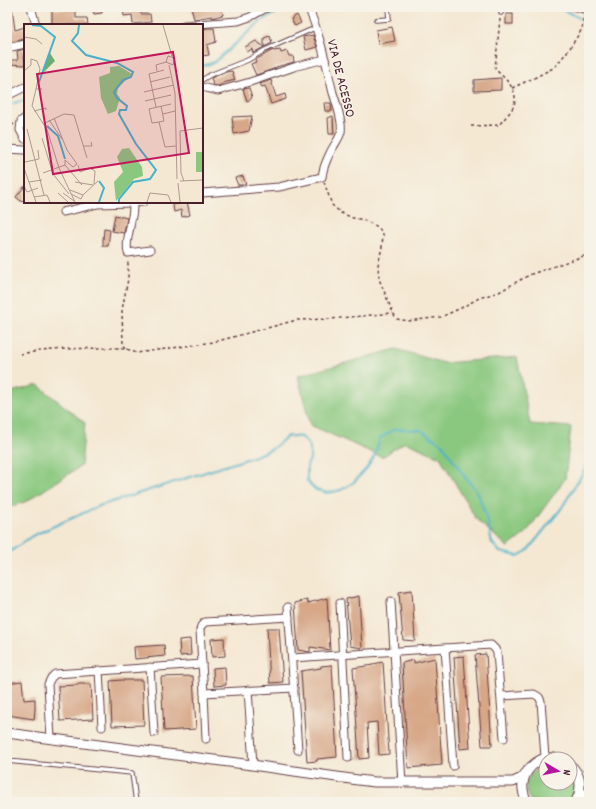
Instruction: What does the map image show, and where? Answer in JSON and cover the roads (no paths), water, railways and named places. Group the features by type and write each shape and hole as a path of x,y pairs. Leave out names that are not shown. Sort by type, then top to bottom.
{"street":[{"path":"31,7 36,24"},
{"path":"198,24 238,21 250,17 268,7"},
{"name":"VIA DE ACESSO","path":"203,193 279,187 322,177 323,168 341,131 340,117 316,28 308,7"},
{"path":"7,48 24,44"},
{"path":"203,87 218,91 297,66 325,59"},
{"path":"7,96 24,88"},
{"path":"24,119 21,121 20,130 24,137"},
{"path":"7,149 24,150"},
{"path":"63,212 97,204 133,203 132,218 127,242 128,253 150,250"},
{"path":"391,601 402,782"},
{"path":"340,603 348,758"},
{"path":"288,607 298,750"},
{"path":"206,739 201,626 205,622 289,617"},
{"path":"292,658 485,645 494,647 497,653 504,738"},
{"path":"445,648 453,766"},
{"path":"51,739 48,684 55,674 202,664"},
{"path":"150,667 154,733"},
{"path":"99,670 102,727"},
{"path":"204,693 294,688"},
{"path":"248,690 253,765"},
{"path":"501,696 534,694 539,697 544,751"},
{"path":"7,733 358,780 402,782 513,782 522,778 530,767 538,762"},
{"path":"523,793 525,774"},
{"path":"578,776 589,786"},
{"path":"576,800 579,795 580,786 578,776"},
{"path":"513,782 521,788 527,802"},
{"path":"576,800 589,792"}],"lane":[{"path":"376,20 389,19 388,7"},
{"path":"501,13 503,7"},
{"path":"569,7 589,12"},
{"path":"203,79 316,28"},
{"path":"7,761 132,773 136,802"}],"waterway":[{"path":"203,66 215,62 262,20 288,7"},
{"path":"557,7 576,16 589,25"},
{"path":"7,105 24,100"},
{"path":"7,554 32,536 99,506 250,458 272,449 288,436 302,437 310,447 310,459 307,466 307,481 316,490 328,493 341,490 354,482 367,468 374,457 380,438 395,429 421,430 443,445 464,476 478,493 487,520 492,543 500,552 518,556 527,551 561,509 583,473 589,457"}]}
